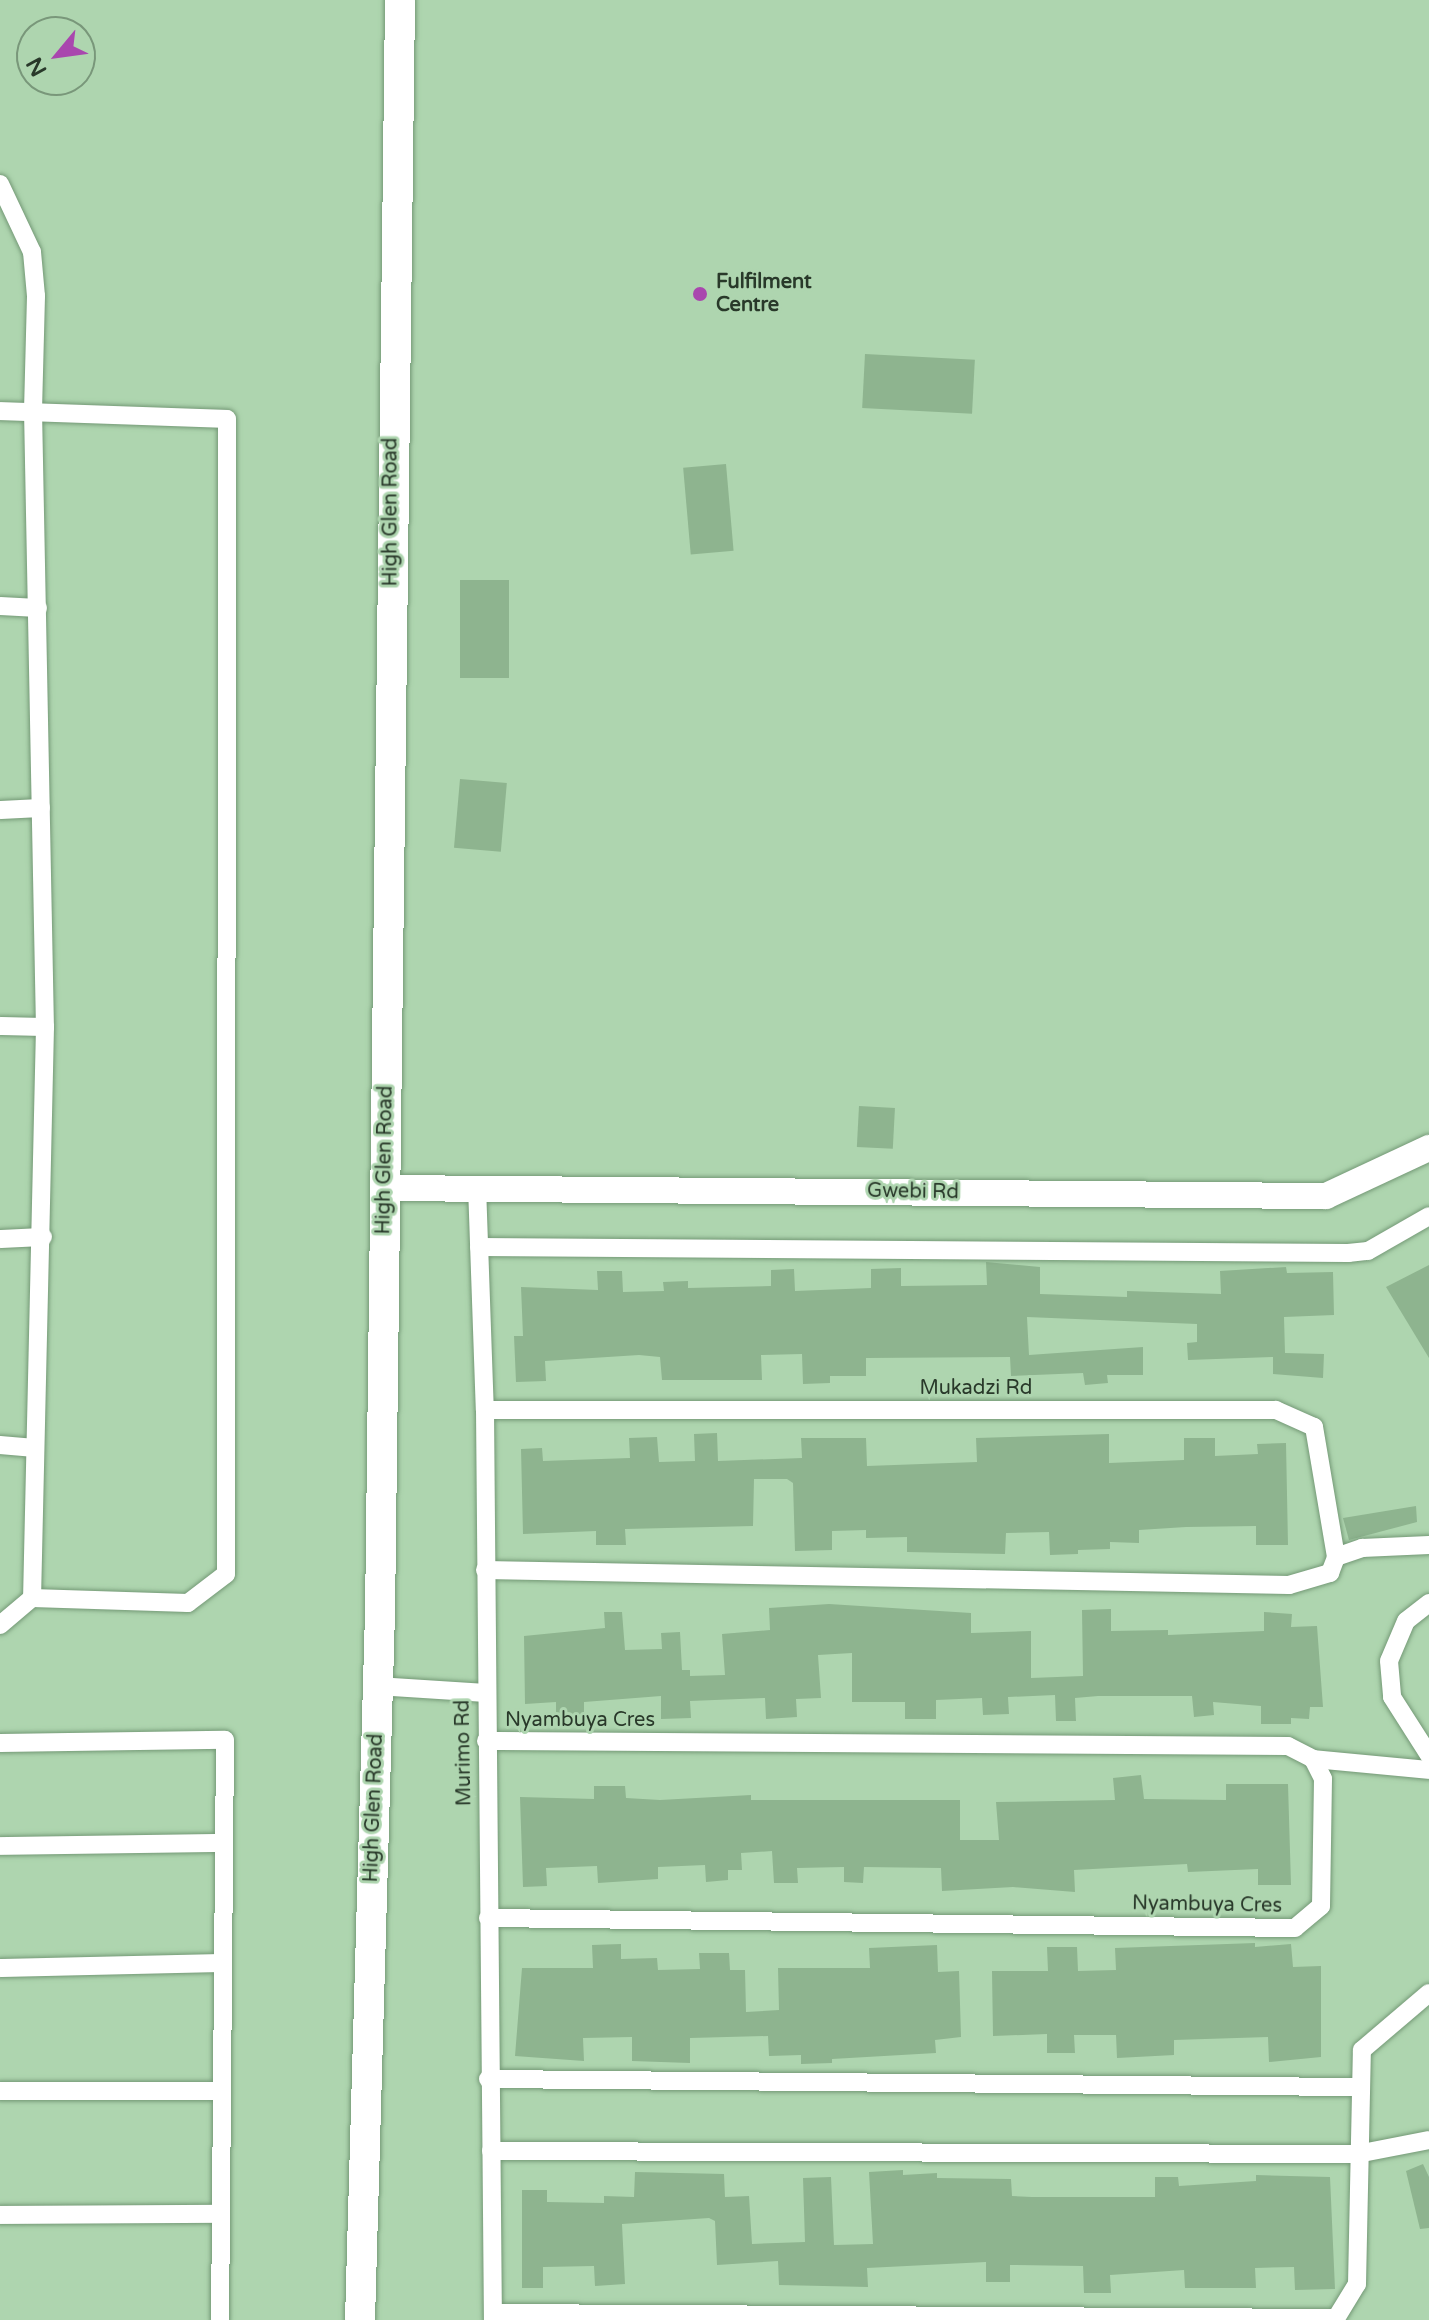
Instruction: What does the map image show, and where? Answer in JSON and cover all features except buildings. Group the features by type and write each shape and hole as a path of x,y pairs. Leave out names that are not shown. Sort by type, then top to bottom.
{"main road":[{"name":"High Glen Road","path":"360,2320 378,1686 400,0"}],"street":[{"path":"0,184 32,252 45,1027 43,1237 32,1598"},
{"path":"0,411 227,419 226,1574 188,1603 32,1598 0,1625"},
{"path":"0,606 38,608"},
{"path":"0,810 41,808"},
{"path":"0,1026 45,1027"},
{"name":"Gwebi Rd","path":"385,1188 477,1186 1312,1196 1349,1189 1429,1148"},
{"name":"Murimo Rd","path":"477,1186 485,1410 488,2079 493,2317"},
{"path":"479,1247 1348,1253 1368,1251 1429,1216"},
{"path":"0,1239 43,1237"},
{"name":"Mukadzi Rd","path":"485,1410 1276,1410 1314,1427 1333,1565"},
{"path":"0,1445 35,1448"},
{"path":"485,1570 1289,1585 1362,1548 1429,1545"},
{"path":"1429,1603 1406,1621 1389,1661 1392,1697 1429,1755"},
{"path":"378,1686 485,1693"},
{"path":"0,1743 225,1740 220,2320"},
{"name":"Nyambuya Cres","path":"486,1741 1288,1746 1313,1759 1323,1779 1321,1906 1295,1928 488,1918"},
{"path":"1313,1759 1429,1770"},
{"path":"0,1846 223,1843"},
{"path":"0,1968 223,1963"},
{"path":"493,2317 1335,2319 1357,2284 1358,2087 1362,2050 1429,1993"},
{"path":"488,2079 1358,2087"},
{"path":"0,2091 221,2091"},
{"path":"491,2151 1357,2154 1429,2140"},
{"path":"0,2215 221,2214"}],"place":[{"name":"Fulfilment Centre","path":"700,294"}]}
